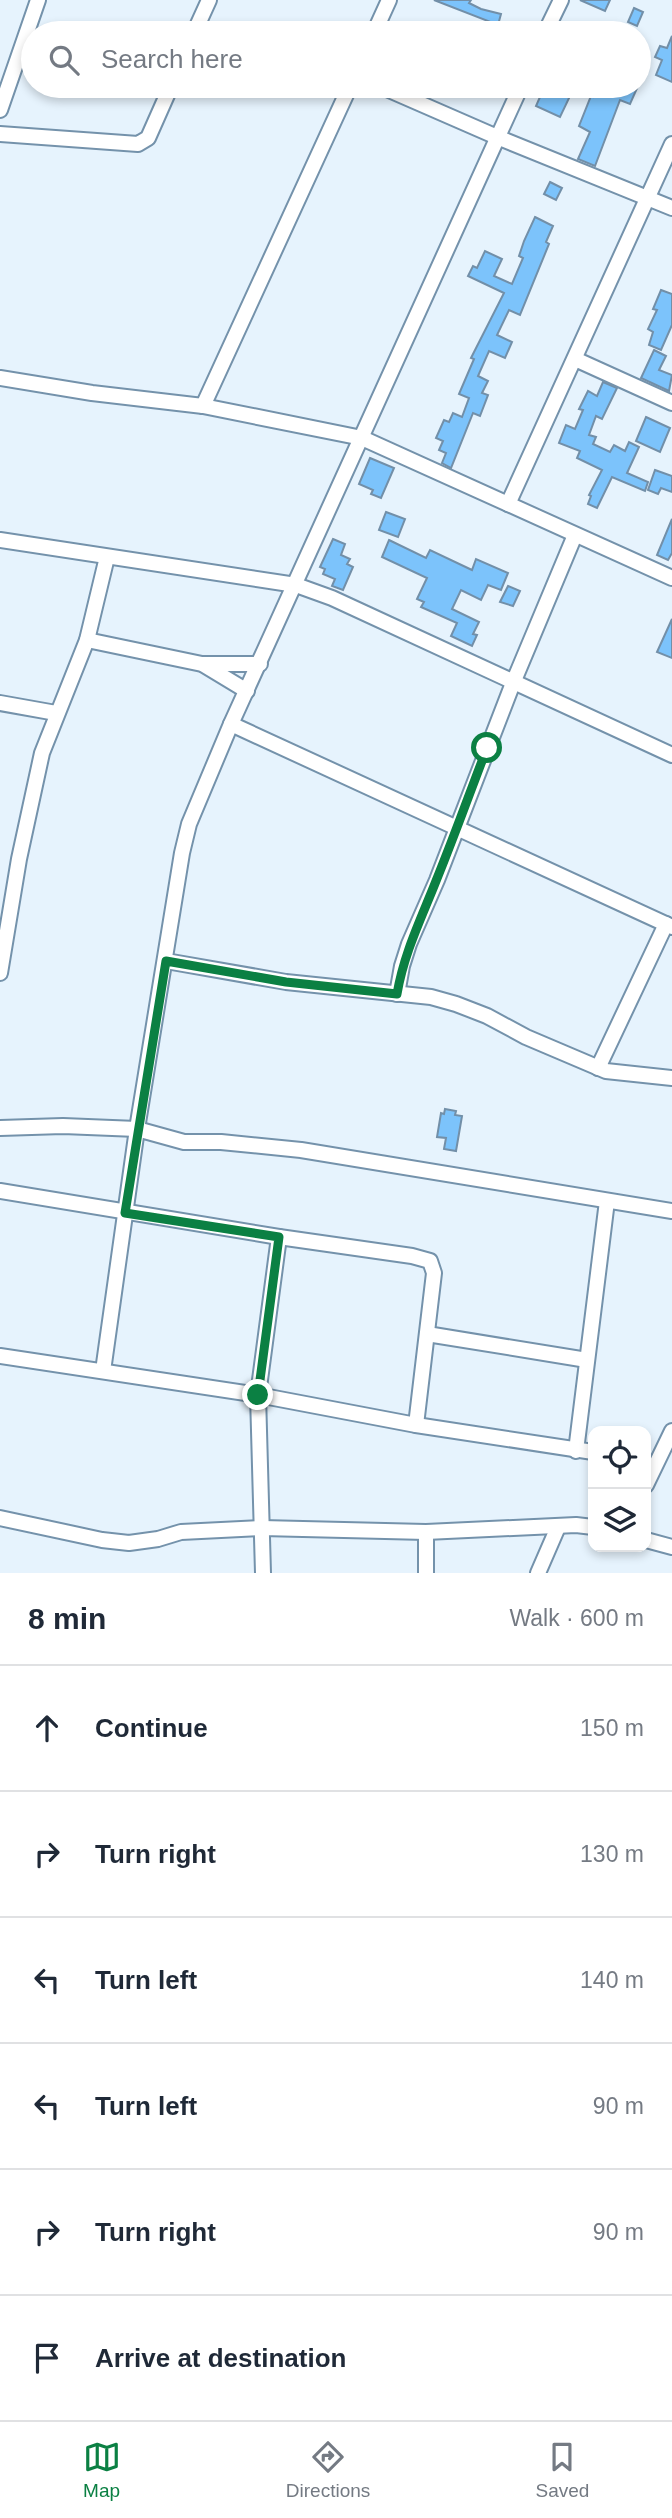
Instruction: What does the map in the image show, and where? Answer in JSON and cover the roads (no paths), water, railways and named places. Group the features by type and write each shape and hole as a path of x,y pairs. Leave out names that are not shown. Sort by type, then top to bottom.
{"street":[{"path":"31,21 38,0"},
{"path":"199,21 209,0"},
{"path":"379,21 389,0"},
{"path":"551,21 561,0"},
{"path":"0,110 21,49"},
{"path":"0,134 138,144 148,138 166,98"},
{"path":"203,406 344,98"},
{"path":"408,98 672,208"},
{"path":"103,1371 137,1129 182,853 190,824 231,724 515,98"},
{"path":"508,504 672,144"},
{"path":"575,359 672,403"},
{"path":"0,378 80,392 203,406 362,438 672,578"},
{"path":"397,994 409,944 575,535"},
{"path":"0,540 296,585 332,598 672,755"},
{"path":"0,973 30,801 42,753 87,640 107,557"},
{"path":"87,640 202,664 260,663"},
{"path":"202,664 247,691"},
{"path":"0,703 56,713"},
{"path":"231,724 669,926 598,1068"},
{"path":"166,961 286,982 431,997 456,1004 606,1071 672,1078"},
{"path":"0,1128 63,1126 137,1129 184,1142 221,1142 301,1150 672,1211"},
{"path":"0,1191 430,1261 434,1273 416,1425"},
{"path":"576,1451 607,1201"},
{"path":"263,1573 258,1395 279,1237"},
{"path":"427,1334 587,1360"},
{"path":"0,1356 258,1395 416,1425 588,1452"},
{"path":"652,1459 672,1431"},
{"path":"0,1518 129,1543 181,1532 262,1528 426,1532 588,1527"},
{"path":"538,1573 558,1527"},
{"path":"426,1532 427,1572"},
{"path":"651,1541 672,1547"}]}
